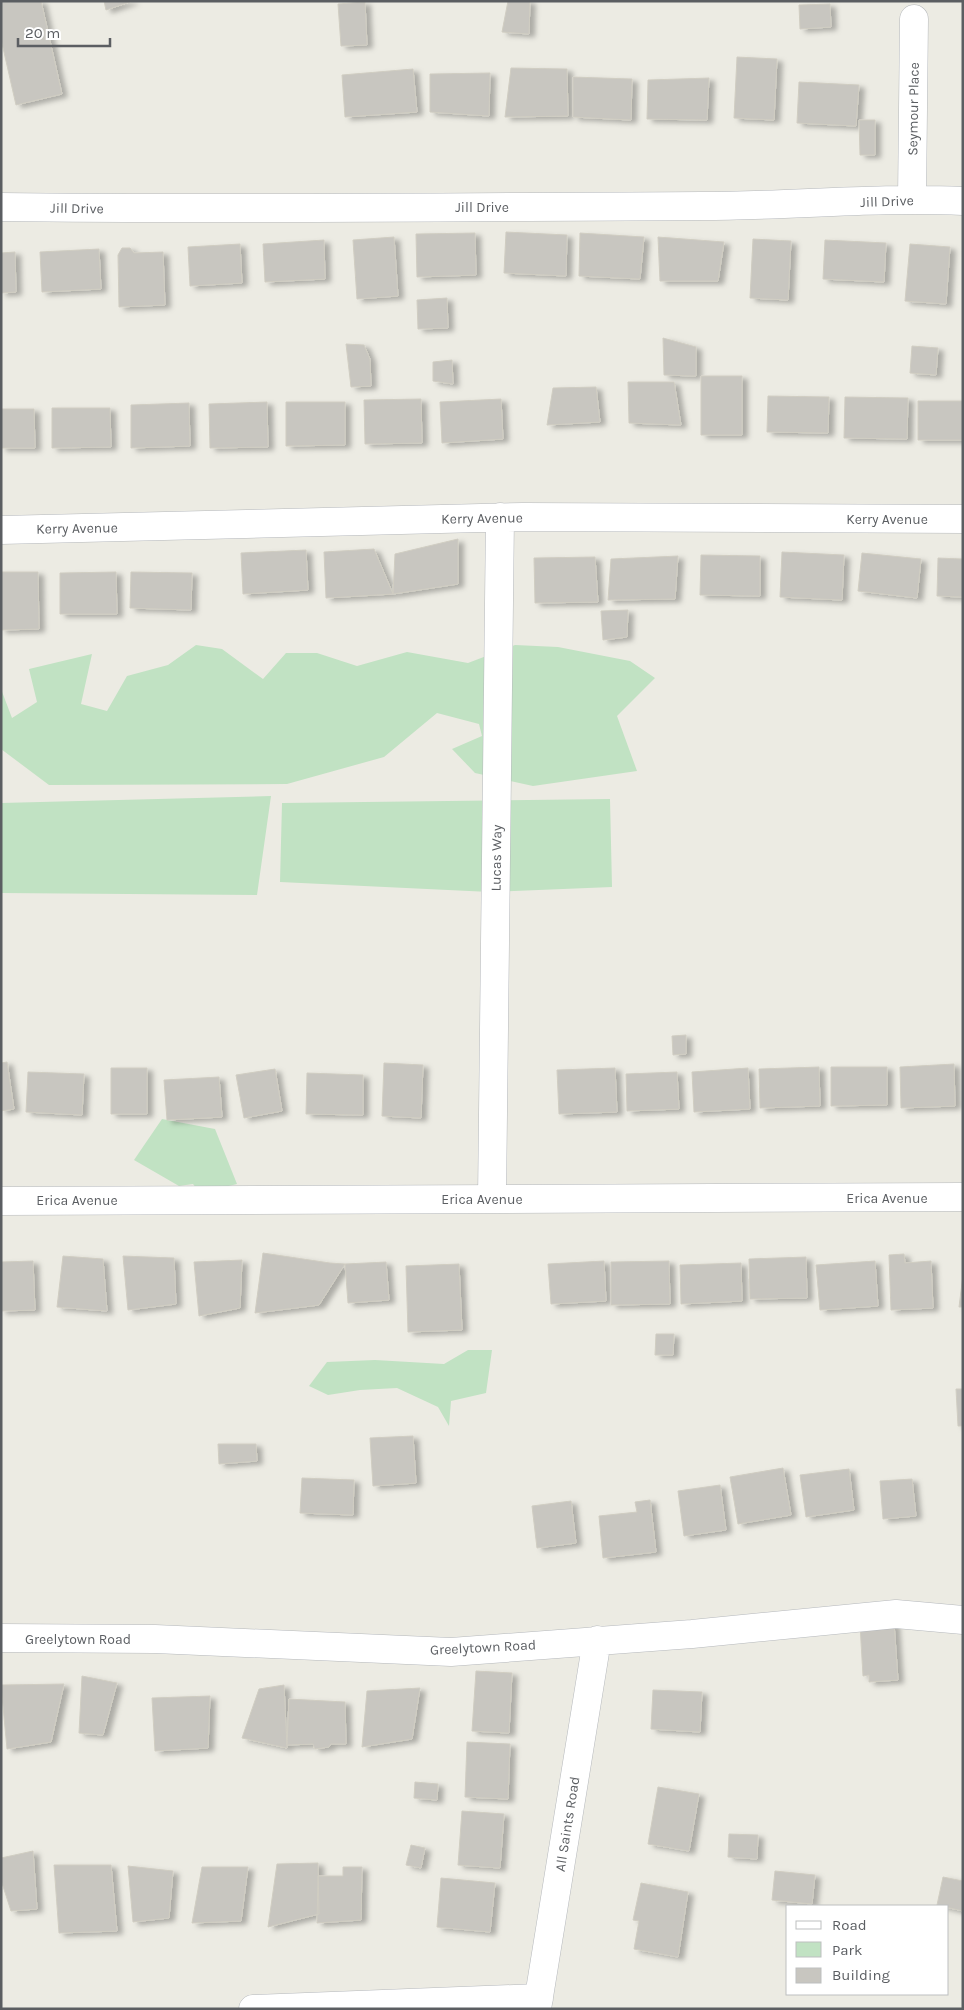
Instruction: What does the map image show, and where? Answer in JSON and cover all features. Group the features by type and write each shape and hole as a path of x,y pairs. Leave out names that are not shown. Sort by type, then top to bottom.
{"street":[{"name":"Seymour Place","path":"912,199 914,19"},
{"name":"Jill Drive","path":"1,207 134,209 760,206 912,199 963,201"},
{"name":"Kerry Avenue","path":"1,530 500,517 963,519"},
{"name":"Lucas Way","path":"492,1199 500,517"},
{"name":"Erica Avenue","path":"1,1200 963,1197"},
{"name":"Greelytown Road","path":"1,1638 155,1639 451,1652 692,1634 896,1614 963,1620"},
{"name":"All Saints Road","path":"538,2004 597,1640"},
{"path":"253,2009 538,2004"}],"green space":[{"path":"196,645 222,649 263,679 286,653 317,653 357,666 407,652 468,663 515,645 558,647 630,661 655,678 617,716 637,771 533,786 475,773 452,749 482,736 479,724 437,713 384,757 287,784 49,785 1,749 1,689 12,718 37,702 29,669 92,654 81,704 107,711 127,676 168,665"},
{"path":"271,796 257,895 1,893 1,803"},
{"path":"610,799 612,887 490,892 280,882 282,803"},
{"path":"162,1119 215,1129 237,1184 200,1193 193,1184 179,1186 134,1160"},
{"path":"468,1350 492,1350 486,1393 451,1401 449,1426 438,1407 397,1388 360,1390 328,1395 309,1386 327,1362 375,1360 444,1364"}],"building":[{"path":"1,1 41,1 62,94 16,105 1,39"},
{"path":"104,1 133,1 106,10"},
{"path":"508,1 530,1 529,34 502,32"},
{"path":"365,2 367,45 341,46 338,4"},
{"path":"830,4 831,27 800,29 799,5"},
{"path":"737,57 777,59 774,120 734,118"},
{"path":"511,68 567,69 568,116 505,117"},
{"path":"413,69 417,112 345,117 342,75"},
{"path":"490,73 489,116 430,112 430,74"},
{"path":"573,77 632,79 631,120 573,117"},
{"path":"709,78 707,120 647,119 648,80"},
{"path":"799,82 859,85 856,126 797,123"},
{"path":"859,120 875,120 875,155 860,155"},
{"path":"506,232 567,235 566,276 504,273"},
{"path":"475,233 476,275 417,277 416,234"},
{"path":"580,233 644,237 640,279 579,276"},
{"path":"394,237 398,296 357,299 353,240"},
{"path":"658,237 724,242 718,281 660,281"},
{"path":"753,239 791,241 788,300 750,298"},
{"path":"324,240 325,279 265,282 263,244"},
{"path":"825,240 886,243 884,282 823,279"},
{"path":"240,244 242,283 190,286 188,247"},
{"path":"910,244 950,247 946,304 905,301"},
{"path":"122,248 130,248 134,253 163,252 165,305 119,307 118,255"},
{"path":"99,249 101,289 42,292 40,252"},
{"path":"15,252 16,292 1,293 1,253"},
{"path":"447,298 448,328 418,329 417,300"},
{"path":"663,338 696,347 696,376 664,375"},
{"path":"346,344 364,345 370,359 371,386 351,387"},
{"path":"912,346 938,348 936,375 910,373"},
{"path":"452,360 453,384 433,381 433,362"},
{"path":"701,376 742,376 742,435 701,435"},
{"path":"628,382 674,382 681,425 629,423"},
{"path":"596,387 600,422 547,425 553,388"},
{"path":"768,396 829,397 828,433 767,432"},
{"path":"845,397 908,398 907,439 844,438"},
{"path":"421,399 422,443 365,444 364,400"},
{"path":"501,399 503,439 442,443 440,402"},
{"path":"918,401 963,401 963,440 918,440"},
{"path":"267,402 268,447 210,448 209,404"},
{"path":"286,402 345,402 345,445 286,446"},
{"path":"189,403 190,446 131,448 131,405"},
{"path":"52,408 110,408 111,447 52,448"},
{"path":"1,409 34,409 35,448 1,448"},
{"path":"458,539 458,584 393,594 395,554"},
{"path":"374,549 393,594 326,598 324,552"},
{"path":"306,550 308,590 243,594 241,553"},
{"path":"782,552 844,555 842,600 780,597"},
{"path":"862,553 921,559 917,598 858,591"},
{"path":"701,555 760,556 760,596 700,595"},
{"path":"678,556 675,599 608,600 611,559"},
{"path":"595,557 598,602 535,603 534,558"},
{"path":"938,558 963,559 963,597 937,596"},
{"path":"1,572 38,572 39,629 1,630"},
{"path":"116,572 117,614 60,614 60,573"},
{"path":"131,572 192,573 191,610 130,608"},
{"path":"628,610 627,637 603,640 601,611"},
{"path":"686,1035 686,1054 673,1055 672,1036"},
{"path":"7,1062 14,1109 1,1111 1,1063"},
{"path":"384,1063 423,1065 421,1118 382,1116"},
{"path":"954,1064 955,1106 901,1108 900,1067"},
{"path":"819,1067 820,1106 760,1108 759,1069"},
{"path":"831,1067 887,1067 887,1105 831,1106"},
{"path":"111,1068 147,1068 147,1114 111,1114"},
{"path":"615,1068 617,1112 559,1114 557,1070"},
{"path":"748,1068 750,1109 694,1112 692,1072"},
{"path":"275,1069 282,1111 244,1118 236,1075"},
{"path":"28,1072 84,1074 82,1115 26,1112"},
{"path":"677,1072 679,1109 627,1111 626,1074"},
{"path":"307,1073 363,1075 363,1115 306,1114"},
{"path":"219,1077 222,1117 167,1120 164,1080"},
{"path":"263,1253 345,1264 319,1305 255,1313"},
{"path":"904,1254 905,1263 931,1261 933,1308 891,1310 889,1255"},
{"path":"63,1256 103,1259 107,1311 57,1307"},
{"path":"123,1256 174,1258 176,1304 128,1310"},
{"path":"806,1257 807,1298 750,1299 749,1259"},
{"path":"242,1260 240,1308 199,1316 194,1262"},
{"path":"33,1261 35,1310 1,1311 1,1262"},
{"path":"604,1261 606,1301 551,1304 548,1264"},
{"path":"669,1261 670,1304 611,1305 611,1262"},
{"path":"875,1261 878,1306 820,1310 816,1265"},
{"path":"386,1262 389,1300 348,1303 345,1264"},
{"path":"741,1263 742,1301 681,1304 680,1265"},
{"path":"459,1264 462,1330 408,1332 406,1266"},
{"path":"963,1275 963,1307 959,1307"},
{"path":"656,1334 674,1334 673,1355 655,1355"},
{"path":"956,1389 963,1389 963,1426 958,1426"},
{"path":"413,1436 416,1483 373,1486 370,1438"},
{"path":"218,1444 256,1444 257,1461 219,1464"},
{"path":"783,1468 791,1515 738,1524 730,1477"},
{"path":"849,1469 854,1510 806,1517 800,1475"},
{"path":"302,1478 354,1480 353,1515 300,1513"},
{"path":"912,1479 916,1516 883,1519 880,1481"},
{"path":"720,1485 726,1530 684,1536 678,1491"},
{"path":"650,1500 656,1552 603,1558 599,1516 637,1512 635,1502"},
{"path":"571,1501 576,1543 537,1548 532,1506"},
{"path":"894,1623 898,1680 869,1682 869,1675 863,1676 860,1625"},
{"path":"476,1671 512,1673 509,1733 472,1731"},
{"path":"82,1676 117,1683 103,1735 79,1733"},
{"path":"64,1684 51,1742 7,1749 1,1685"},
{"path":"284,1685 287,1748 242,1738 259,1689"},
{"path":"420,1688 412,1739 362,1747 367,1691"},
{"path":"653,1690 702,1692 700,1732 651,1729"},
{"path":"210,1696 208,1748 155,1751 152,1698"},
{"path":"289,1699 345,1702 346,1744 331,1744 329,1747 315,1749 313,1744 287,1745"},
{"path":"467,1742 510,1744 508,1799 465,1797"},
{"path":"415,1782 438,1784 437,1800 414,1798"},
{"path":"658,1787 699,1794 689,1851 648,1844"},
{"path":"462,1811 504,1814 500,1868 458,1865"},
{"path":"729,1834 758,1835 757,1859 728,1857"},
{"path":"411,1845 425,1848 421,1868 406,1865"},
{"path":"33,1851 37,1909 11,1911 1,1880 1,1858"},
{"path":"318,1863 319,1914 268,1927 277,1864"},
{"path":"54,1865 111,1865 117,1931 59,1933"},
{"path":"128,1866 173,1871 169,1918 133,1922"},
{"path":"202,1867 248,1867 241,1921 192,1923"},
{"path":"343,1867 362,1867 361,1920 317,1923 318,1876 343,1876"},
{"path":"775,1871 815,1875 812,1904 772,1900"},
{"path":"943,1877 963,1881 963,1911 949,1908 949,1905 937,1905"},
{"path":"441,1878 495,1883 490,1932 437,1927"},
{"path":"641,1883 688,1892 678,1957 634,1949 639,1921 633,1920"}]}
